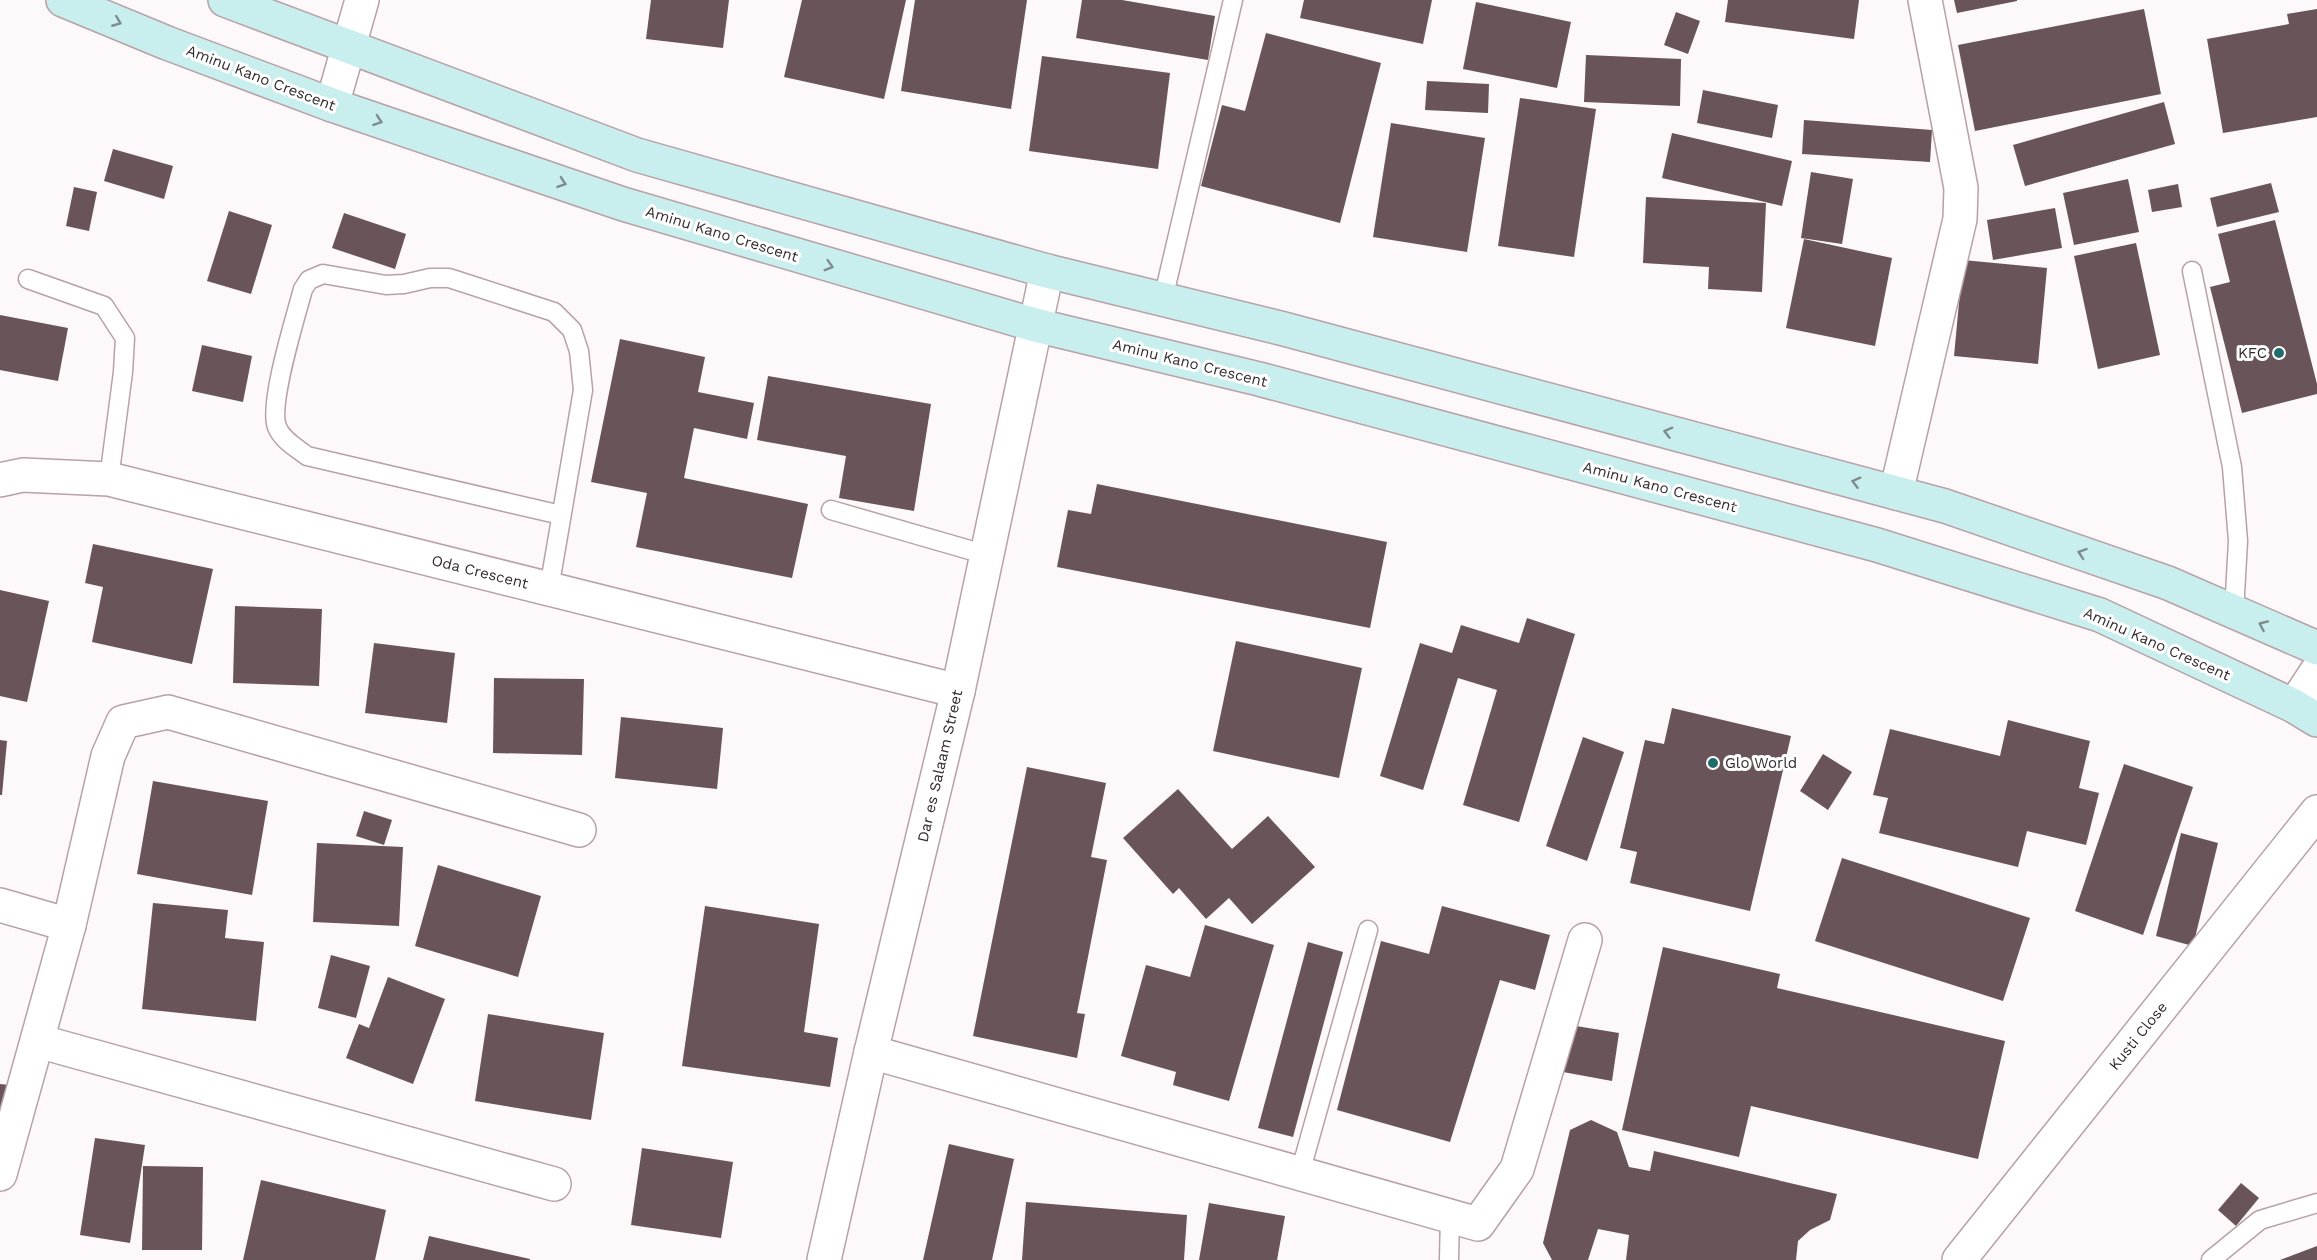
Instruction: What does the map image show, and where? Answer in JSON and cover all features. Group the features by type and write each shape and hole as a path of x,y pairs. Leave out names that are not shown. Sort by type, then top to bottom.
{"street":[{"name":"Aminu Kano Crescent","path":"63,0 167,43 332,105 623,204 1035,325 1259,379 1877,545 2100,615 2306,713"},
{"path":"225,0 637,155 1047,271 1284,329 1946,506 2168,583 2317,648"},
{"path":"332,105 362,0"},
{"path":"1896,493 1960,219 1961,188 1925,0"},
{"name":"Dar es Salaam Street","path":"824,1260 871,1052 958,691 1047,271"},
{"name":"Oda Crescent","path":"0,480 22,475 109,479 958,691"},
{"path":"2306,713 2317,671"},
{"path":"0,1174 69,925 108,756 123,722 168,712 579,830"},
{"name":"Kusti Close","path":"1959,1260 2317,812"},
{"path":"0,906 69,925"},
{"path":"871,1052 1478,1224 1517,1169 1585,940"},
{"path":"38,1041 554,1184"}],"lane":[{"path":"1162,299 1233,0"},
{"path":"2192,271 2232,467 2238,541 2234,612"},
{"path":"549,589 583,390 579,351 572,330 554,312 449,278 430,278 404,284 386,285 323,274 309,280 303,289 276,399 277,426 289,443 307,456 561,515"},
{"path":"28,279 104,306 125,338 123,372 109,479"},
{"path":"831,510 987,555"},
{"path":"1300,1173 1368,930"},
{"path":"2211,1260 2260,1220 2317,1203"},
{"path":"1449,1260 1450,1216"}],"building":[{"path":"651,0 729,0 723,48 646,39"},
{"path":"802,0 906,0 884,99 784,77"},
{"path":"915,0 1027,0 1011,109 901,91"},
{"path":"1082,0 1122,0 1215,16 1208,60 1076,38"},
{"path":"1304,0 1432,0 1423,44 1300,18"},
{"path":"1728,0 1859,0 1854,39 1725,22"},
{"path":"1954,0 2017,0 2017,1 1957,13"},
{"path":"1476,2 1571,22 1557,88 1463,69"},
{"path":"2144,9 2161,94 1975,131 1958,45"},
{"path":"2317,9 2317,117 2223,133 2207,39 2289,24 2287,14"},
{"path":"1676,12 1700,21 1688,54 1664,45"},
{"path":"1266,33 1381,63 1340,223 1201,186 1222,105 1245,111"},
{"path":"1586,55 1681,59 1680,106 1584,102"},
{"path":"1042,56 1170,73 1158,169 1029,151"},
{"path":"1427,81 1489,84 1488,113 1425,110"},
{"path":"1703,90 1778,105 1772,138 1697,123"},
{"path":"1520,98 1596,109 1574,257 1498,246"},
{"path":"2164,102 2175,144 2025,186 2013,145"},
{"path":"1804,120 1932,130 1930,162 1802,154"},
{"path":"1391,123 1485,138 1467,252 1373,237"},
{"path":"1672,133 1792,161 1782,206 1662,178"},
{"path":"113,149 173,166 164,199 104,181"},
{"path":"1811,172 1853,179 1842,244 1801,238"},
{"path":"2128,179 2139,232 2074,245 2063,193"},
{"path":"2271,183 2279,212 2217,227 2210,198"},
{"path":"2178,184 2182,207 2152,212 2148,190"},
{"path":"74,187 97,192 89,231 66,226"},
{"path":"1646,197 1766,203 1762,292 1708,289 1709,267 1643,263"},
{"path":"2055,208 2062,248 1993,260 1987,220"},
{"path":"229,211 272,225 251,294 207,281"},
{"path":"344,213 406,234 395,269 332,248"},
{"path":"2275,220 2317,384 2317,394 2242,413 2210,287 2230,282 2218,234"},
{"path":"1804,239 1892,258 1875,346 1786,328"},
{"path":"2136,243 2160,355 2098,369 2074,256"},
{"path":"1963,260 2047,268 2038,364 1954,356"},
{"path":"0,315 68,328 58,381 0,370"},
{"path":"620,339 705,357 698,392 754,403 747,439 694,428 684,478 808,504 792,578 636,547 647,493 591,482"},
{"path":"202,345 252,356 243,402 192,391"},
{"path":"768,376 931,404 914,511 839,498 846,456 757,440"},
{"path":"1097,484 1387,542 1370,628 1057,567 1068,510 1091,514"},
{"path":"93,544 213,569 192,664 92,642 103,587 85,583"},
{"path":"0,590 49,601 27,702 0,696"},
{"path":"235,606 322,609 319,686 233,683"},
{"path":"1527,618 1575,634 1519,822 1463,805 1497,690 1458,678 1423,790 1380,776 1420,643 1452,653 1461,625 1519,643"},
{"path":"1236,641 1362,668 1339,778 1213,751"},
{"path":"374,643 455,653 447,723 365,713"},
{"path":"494,678 584,679 582,755 493,753"},
{"path":"1672,708 1791,736 1750,911 1630,883 1637,852 1620,848 1645,740 1664,744"},
{"path":"621,717 723,728 717,789 615,778"},
{"path":"2008,720 2090,741 2079,788 2099,793 2086,845 2027,831 2018,867 1879,833 1888,798 1873,795 1890,729 2000,756"},
{"path":"1583,737 1624,752 1587,861 1546,846"},
{"path":"0,740 7,741 2,795 0,795"},
{"path":"1823,754 1852,772 1828,810 1800,791"},
{"path":"2124,764 2193,787 2143,935 2075,911"},
{"path":"1027,767 1106,783 1091,857 1107,860 1077,1013 1085,1014 1077,1058 973,1036"},
{"path":"153,781 268,801 252,895 137,874"},
{"path":"1178,789 1232,849 1268,816 1315,867 1252,924 1229,898 1206,919 1179,888 1173,894 1123,838"},
{"path":"364,811 392,820 384,845 356,836"},
{"path":"2181,833 2218,843 2193,946 2156,936"},
{"path":"317,843 403,847 399,926 313,922"},
{"path":"1842,858 2030,918 2003,1001 1815,941"},
{"path":"438,865 541,896 518,977 415,946"},
{"path":"153,903 228,910 225,938 264,942 256,1021 142,1009"},
{"path":"705,906 819,924 804,1032 838,1038 830,1087 682,1066"},
{"path":"1442,906 1550,935 1535,990 1500,980 1450,1142 1337,1110 1381,941 1429,954"},
{"path":"1205,925 1274,945 1229,1101 1173,1085 1176,1072 1121,1056 1146,965 1190,977"},
{"path":"1308,942 1343,952 1293,1137 1258,1128"},
{"path":"1663,947 1780,974 1777,988 2005,1041 1978,1159 1751,1106 1739,1157 1622,1130"},
{"path":"331,955 370,966 356,1018 318,1008"},
{"path":"388,977 445,999 413,1084 346,1058 359,1024 369,1028"},
{"path":"488,1014 604,1033 591,1120 475,1101"},
{"path":"1570,1025 1619,1033 1612,1081 1563,1072"},
{"path":"0,1084 9,1085 0,1119"},
{"path":"1591,1120 1617,1132 1629,1167 1650,1171 1654,1151 1837,1194 1830,1220 1810,1230 1798,1241 1796,1260 1626,1260 1629,1235 1598,1229 1588,1260 1552,1260 1543,1243 1570,1130"},
{"path":"95,1138 145,1145 130,1243 80,1235"},
{"path":"949,1144 1014,1159 992,1260 923,1260"},
{"path":"642,1148 733,1162 721,1238 631,1225"},
{"path":"143,1166 203,1167 202,1250 142,1250"},
{"path":"261,1180 386,1210 375,1260 243,1260"},
{"path":"2241,1183 2259,1198 2236,1226 2218,1210"},
{"path":"1026,1202 1187,1215 1184,1260 1022,1260"},
{"path":"1209,1203 1285,1216 1277,1260 1199,1260"},
{"path":"429,1236 530,1259 530,1260 423,1260"},
{"path":"2317,1246 2317,1260 2280,1260"}],"place":[{"name":"KFC","path":"2279,353"},
{"name":"Glo World","path":"1713,763"}]}
